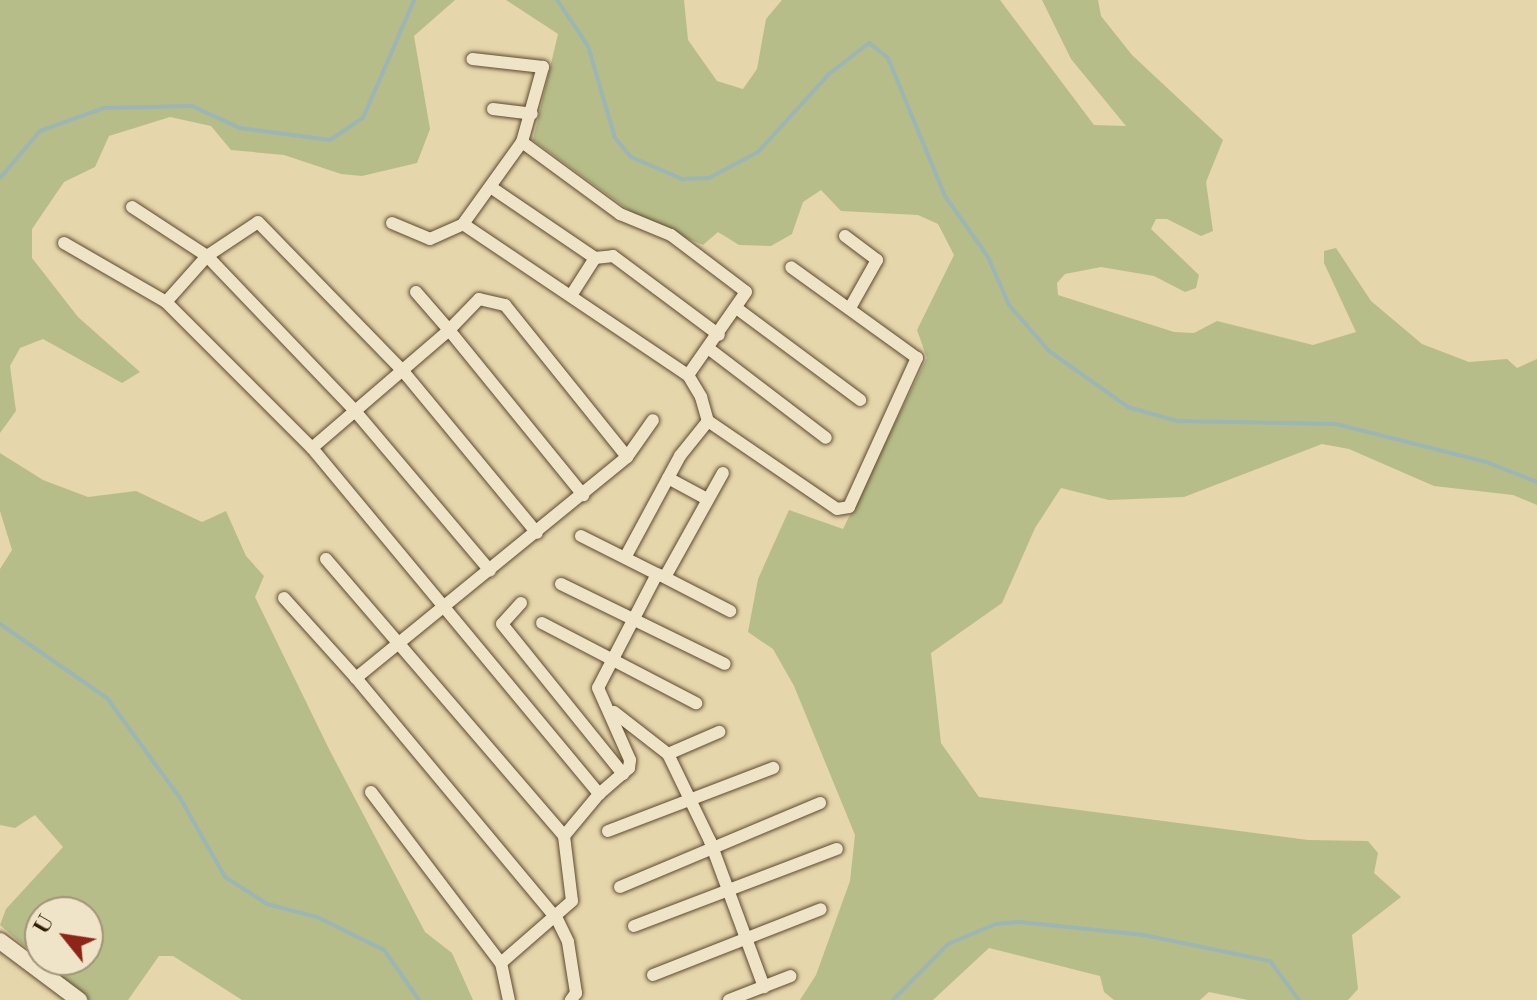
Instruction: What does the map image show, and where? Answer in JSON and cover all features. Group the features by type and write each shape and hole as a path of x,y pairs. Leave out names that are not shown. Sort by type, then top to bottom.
{"street":[{"path":"392,223 430,239 463,224 492,188 522,142 543,67 472,59"},
{"path":"493,109 532,114"},
{"path":"522,142 620,214 671,235 746,292 739,310 688,375"},
{"path":"492,188 595,258 613,256 719,335"},
{"path":"132,207 207,256 355,411 490,571"},
{"path":"166,302 207,256 258,222 403,371 537,533"},
{"path":"463,224 532,274 572,294 688,375 708,421 837,509 849,507 917,358 791,267"},
{"path":"845,236 877,260 850,308"},
{"path":"64,243 166,302 312,448 599,794"},
{"path":"572,294 595,258"},
{"path":"416,292 583,495"},
{"path":"312,448 449,330 479,299 505,305 627,457"},
{"path":"739,310 860,400"},
{"path":"708,348 826,438"},
{"path":"356,678 627,457 653,420"},
{"path":"626,556 668,478 708,421"},
{"path":"564,836 599,794 623,774 630,760 614,712 598,688 723,473"},
{"path":"668,478 707,499"},
{"path":"581,536 730,611"},
{"path":"326,559 564,836 572,901 557,919 501,963"},
{"path":"561,584 725,664"},
{"path":"284,598 356,678 557,919 568,942 576,993 571,1000"},
{"path":"521,603 502,624 623,774"},
{"path":"542,623 696,703"},
{"path":"614,712 668,754 713,848 764,987"},
{"path":"668,754 719,732"},
{"path":"608,831 773,768"},
{"path":"371,792 501,963 509,1000"},
{"path":"620,887 820,803"},
{"path":"634,926 837,849"},
{"path":"653,975 821,909"},
{"path":"0,941 79,1000"},
{"path":"729,1000 791,976"}],"green space":[{"path":"0,0 455,0 414,36 430,129 417,163 362,176 341,174 284,155 231,150 211,126 170,117 109,136 95,167 64,182 32,229 32,258 78,317 140,372 122,383 43,339 20,348 10,366 16,411 0,433"},
{"path":"506,0 684,0 688,40 717,81 743,89 757,69 766,19 782,0 1000,0 1094,125 1126,126 1071,59 1042,0 1098,0 1101,16 1132,55 1223,140 1206,182 1213,231 1201,236 1167,219 1156,219 1151,229 1199,275 1196,288 1185,292 1154,276 1101,267 1065,274 1057,283 1058,295 1174,332 1194,333 1217,321 1313,345 1356,332 1324,263 1324,251 1336,248 1371,301 1422,344 1469,362 1507,359 1517,368 1537,359 1537,505 1513,495 1434,486 1349,449 1322,444 1184,497 1109,500 1061,488 1035,528 1002,603 931,653 941,743 979,797 1308,840 1368,841 1378,853 1374,873 1401,897 1352,935 1358,989 1348,1000 1248,1000 1209,992 1200,1000 1114,1000 1104,992 1100,976 989,948 933,1000 800,1000 816,975 850,881 855,835 794,686 773,649 748,632 758,579 789,510 843,529 927,358 917,330 954,255 938,224 918,215 841,211 821,190 803,202 792,234 771,246 739,245 718,232 703,245 641,219 533,140 558,34"},
{"path":"0,453 43,480 88,497 136,491 202,522 226,511 246,556 264,576 255,597 329,749 425,932 452,953 473,1000 242,1000 173,956 159,956 128,1000 87,1000 59,976 104,976 104,896 24,896 24,945 0,925 6,909 63,847 35,815 15,828 0,825 0,569 12,550 0,511"}],"waterway":[{"path":"0,178 40,131 104,108 192,106 240,128 330,140 363,118 414,0"},
{"path":"557,0 588,46 615,138 631,157 682,179 709,178 758,152 829,74 869,43 888,58 945,196 988,257 1009,305 1049,351 1128,407 1177,421 1336,424 1486,462 1537,482"},
{"path":"0,624 107,698 180,798 225,877 267,904 317,917 384,950 419,1000"},
{"path":"893,1000 948,944 996,924 1020,922 1144,935 1270,961 1299,1000"}]}
